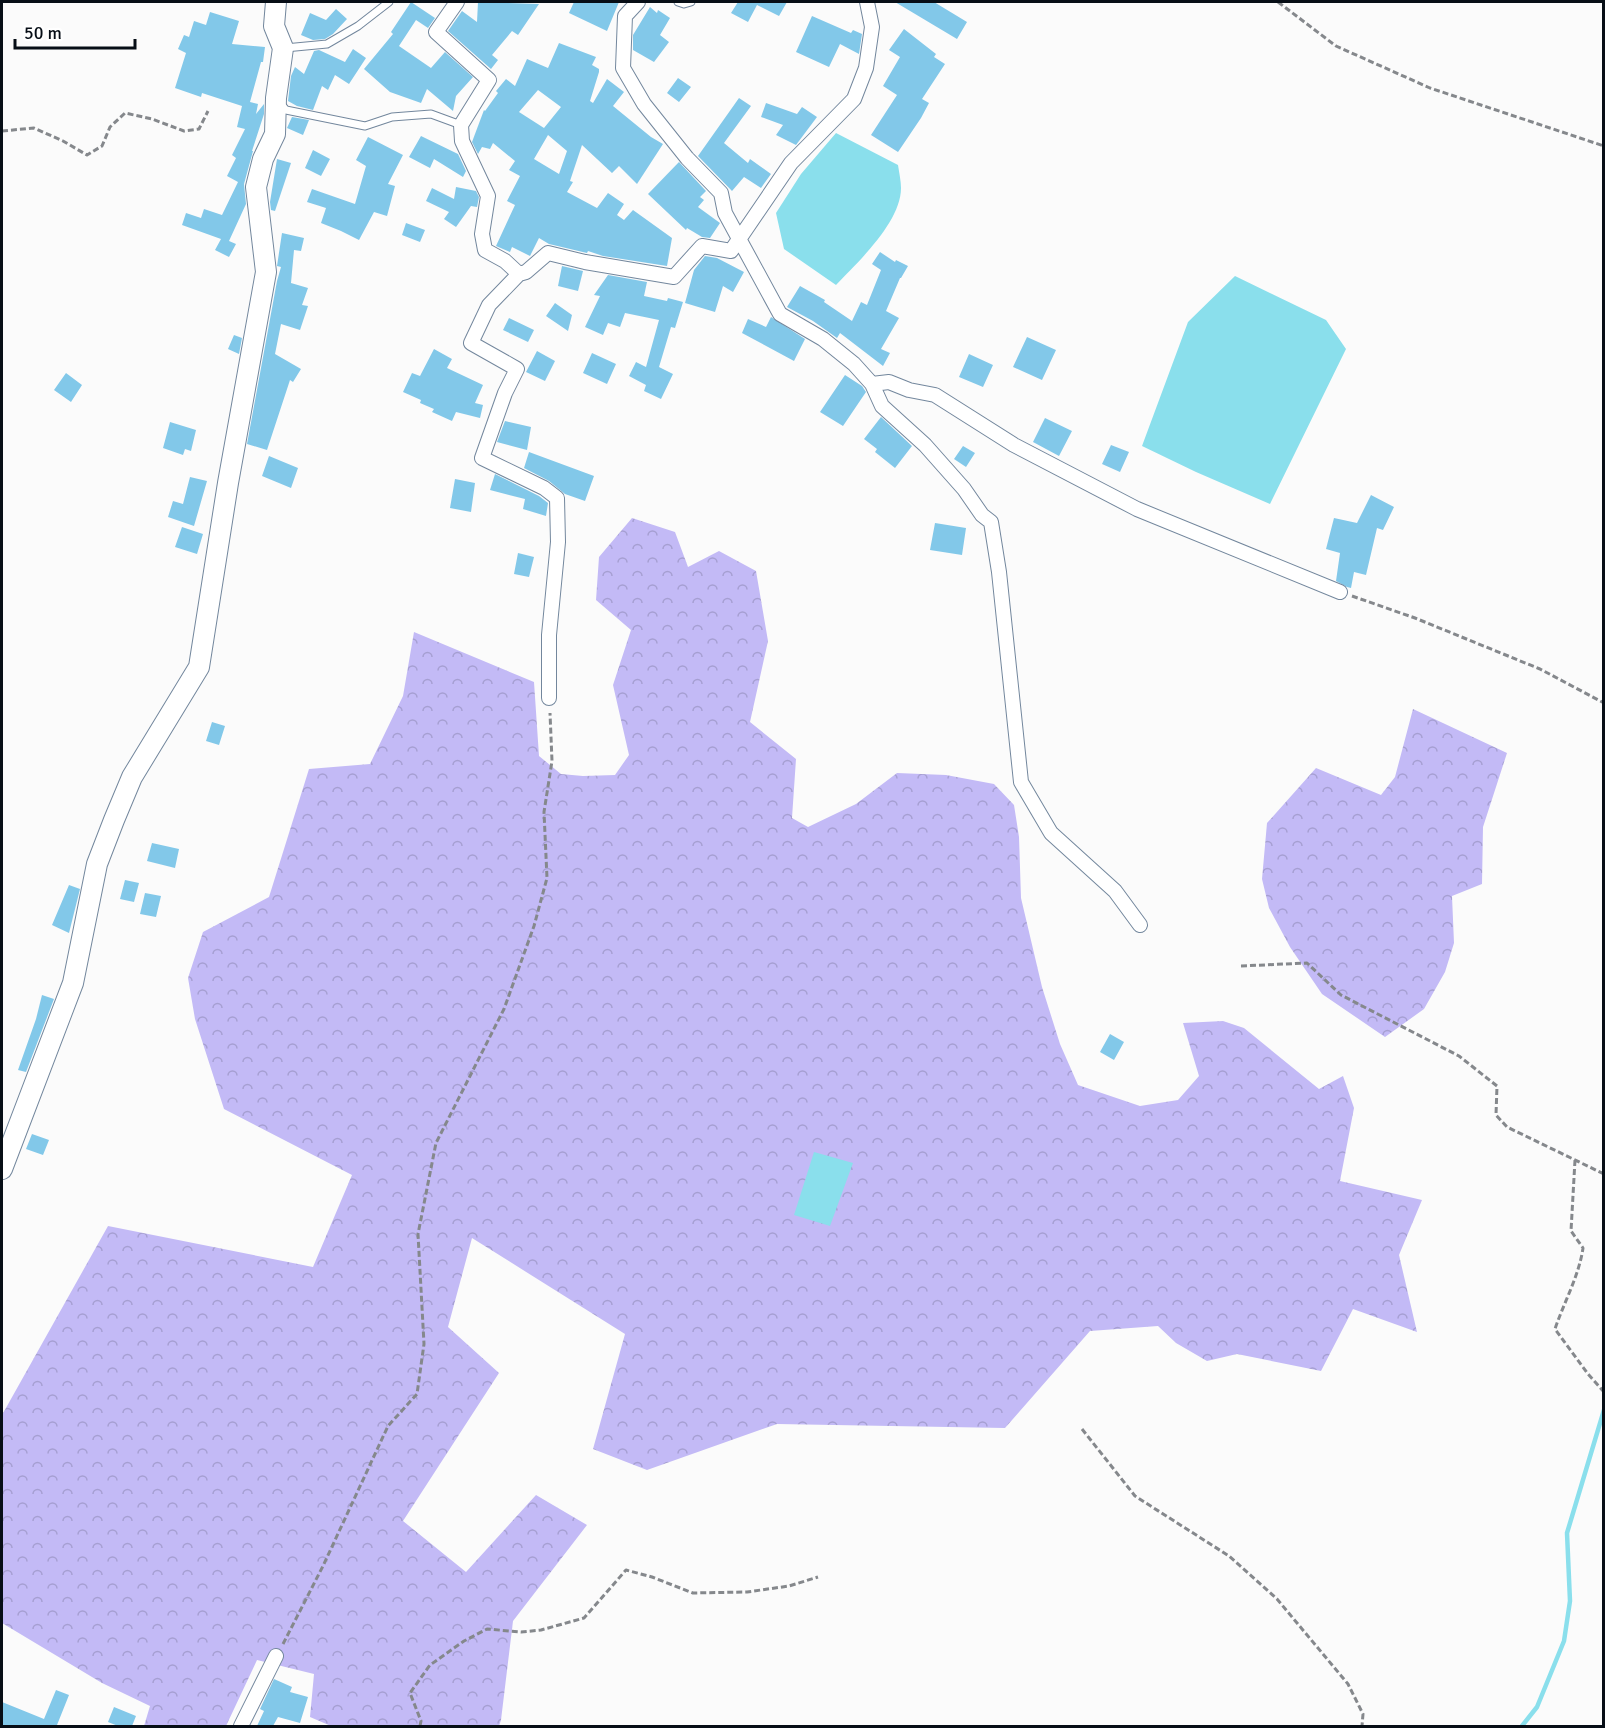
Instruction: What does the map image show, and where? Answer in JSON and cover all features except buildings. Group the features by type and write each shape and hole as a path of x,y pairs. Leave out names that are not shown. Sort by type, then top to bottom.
{"street":[{"path":"2,1169 73,984 97,864 114,820 132,777 199,667 228,483 266,272 256,187 263,159 274,134 283,48 274,26 276,2"},
{"path":"457,2 436,32 489,80 461,125 462,141 488,196 483,234 485,250 505,261 519,274"},
{"path":"639,2 625,16 623,68 644,104 687,158 721,194 725,213 780,314 823,339 854,364 872,384 882,406 925,445 990,522 999,572 1020,782 1051,833 1115,891 1140,925"},
{"path":"549,698 549,635 558,542 557,498 544,488 482,458 505,393 517,369 471,343 489,304 519,274 526,272 548,253 585,262 674,277 702,246 731,252 791,163 854,99 866,68 872,27 867,2"},
{"path":"872,384 889,382 909,390 934,395 1014,445 1137,509 1340,592"},
{"path":"241,1726 276,1656"}],"lane":[{"path":"283,48 327,44 358,26 389,2"},
{"path":"678,2 684,4 691,2"},
{"path":"276,98 286,110 365,126 392,117 431,114 461,125"}],"path":[{"path":"1278,2 1336,46 1420,84 1604,146"},
{"path":"2,131 34,128 87,155 102,146 110,127 125,113 152,119 184,131 199,129 208,111"},
{"path":"1340,592 1415,618 1540,669 1604,703"},
{"path":"276,1656 323,1566 388,1426 417,1394 424,1344 418,1234 436,1143 504,1009 534,926 547,878 544,812 552,761 549,698"},
{"path":"1241,966 1306,963 1341,995 1459,1056 1497,1086 1496,1115 1507,1126 1604,1174"},
{"path":"1575,1160 1571,1231 1583,1248 1581,1266 1567,1294 1555,1329 1604,1392"},
{"path":"1082,1429 1135,1496 1229,1556 1277,1599 1348,1684 1363,1714 1362,1726"},
{"path":"420,1726 421,1721 410,1693 430,1665 464,1641 487,1629 520,1632 584,1618 626,1570 652,1577 693,1593 747,1592 789,1586 818,1577"}],"green space":[{"path":"632,518 675,532 688,567 719,551 756,571 768,641 750,722 796,759 792,818 808,827 856,804 897,773 946,775 994,784 1014,805 1019,837 1021,898 1042,987 1060,1044 1078,1085 1140,1106 1178,1100 1199,1076 1183,1023 1223,1021 1244,1028 1319,1089 1343,1076 1354,1108 1340,1181 1422,1200 1399,1255 1417,1332 1353,1309 1321,1371 1237,1354 1207,1361 1176,1343 1158,1326 1090,1331 1005,1428 777,1424 647,1470 593,1449 625,1334 472,1238 448,1327 499,1373 403,1521 466,1572 536,1495 587,1525 513,1621 499,1726 331,1726 310,1717 314,1674 257,1660 226,1726 144,1726 150,1706 102,1683 2,1623 2,1415 108,1226 313,1267 352,1175 224,1109 195,1019 188,978 203,932 269,897 309,769 370,764 403,696 414,632 534,682 539,756 561,774 615,775 629,755 613,685 631,630 596,600 599,557"},
{"path":"1413,709 1507,753 1483,827 1482,884 1452,896 1454,943 1445,972 1424,1009 1385,1037 1322,994 1290,947 1269,908 1262,879 1267,823 1316,768 1381,795 1395,777"}],"water":[{"path":"836,133 898,165 901,188 899,201 886,228 877,241 836,285 784,249 776,213 801,174"},
{"path":"1235,276 1326,320 1346,349 1270,504 1142,446 1188,322"},
{"path":"814,1152 853,1163 830,1226 794,1215"}],"waterway":[{"path":"1522,1726 1537,1707 1564,1641 1570,1601 1567,1533 1604,1410"}]}
